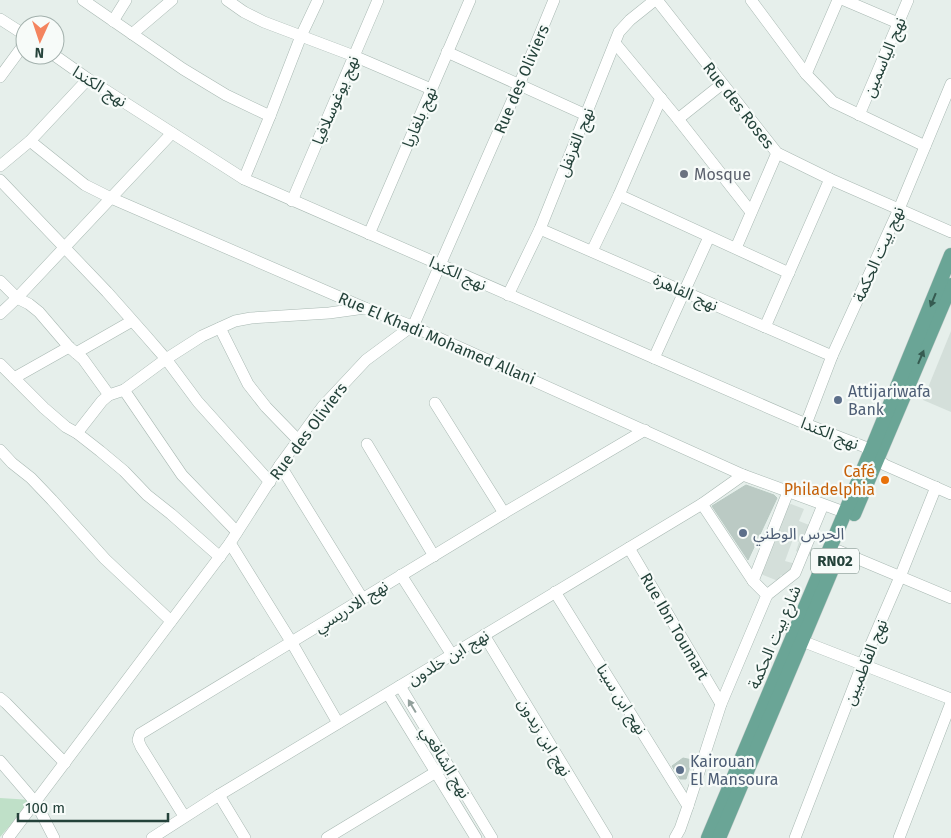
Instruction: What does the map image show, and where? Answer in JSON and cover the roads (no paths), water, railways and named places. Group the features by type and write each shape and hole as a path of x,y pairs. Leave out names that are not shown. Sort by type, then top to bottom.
{"main road":[{"name":"شارع بيت الحكمة","path":"874,457 951,255"},
{"name":"شارع بيت الحكمة","path":"708,838 951,285"},
{"name":"شارع بيت الحكمة","path":"719,838 839,552 849,514"}],"street":[{"path":"83,0 183,69 226,95 270,116"},
{"path":"113,22 126,0"},
{"path":"132,34 172,0"},
{"path":"228,0 244,12 264,22 354,56 430,89"},
{"path":"244,179 301,36 318,0"},
{"name":"نهج يوغوسلافيا","path":"292,200 378,0"},
{"name":"نهج بلغاريا","path":"369,234 470,0"},
{"name":"Rue des Oliviers","path":"8,838 220,557 280,465 323,406 366,360 415,322 519,85 554,0"},
{"name":"نهج القرنفل","path":"508,295 540,229 619,32 630,20 656,0"},
{"name":"Rue des Roses","path":"656,0 777,153 830,179 951,232"},
{"path":"751,0 806,74 832,102 925,146"},
{"path":"806,74 838,0"},
{"path":"844,0 898,23"},
{"name":"نهج الياسمين","path":"859,115 908,0"},
{"path":"0,19 15,29"},
{"path":"615,43 751,212"},
{"path":"446,52 586,115"},
{"path":"0,78 15,57"},
{"name":"نهج الكندا","path":"65,63 244,179 806,424 865,447 885,465 951,494"},
{"path":"0,166 30,141 88,79"},
{"path":"678,119 722,84"},
{"name":"نهج بيت الحكمة","path":"806,424 832,356 899,209 951,84"},
{"path":"592,251 661,98"},
{"path":"0,314 172,133"},
{"name":"Rue El Khadi Mohamed Allani","path":"30,141 85,185 111,198 365,308 412,326 743,475 849,514"},
{"path":"736,248 777,153"},
{"path":"765,327 830,179"},
{"path":"0,180 64,246 166,359 198,402 270,482"},
{"path":"618,195 789,273"},
{"name":"نهج القاهرة","path":"540,229 832,356"},
{"path":"654,358 709,237"},
{"path":"0,281 17,298 39,312 83,359 109,395"},
{"path":"77,433 109,395 124,390 166,359 202,336 235,321 250,318 329,314 365,308"},
{"path":"14,378 132,321"},
{"path":"220,328 248,384 266,407 298,440"},
{"path":"2,369 66,427 77,433 124,471 146,495 220,557"},
{"path":"124,390 182,475 237,532"},
{"path":"435,403 504,513"},
{"name":"نهج الادريسي","path":"184,816 141,747 138,740 140,734 292,643 362,598 645,430"},
{"path":"367,444 434,556"},
{"path":"0,450 52,500 105,559 171,622"},
{"path":"280,465 362,598"},
{"name":"نهج ابن خلدون","path":"152,838 184,816 702,504 743,475"},
{"name":"نهج الفاطميين","path":"795,838 862,665 936,487"},
{"path":"753,582 788,492"},
{"path":"702,504 753,582 767,595"},
{"path":"675,838 688,806 721,704 767,595 795,574 823,505"},
{"path":"230,543 292,643 338,723"},
{"name":"Rue Ibn Toumart","path":"629,548 721,704"},
{"path":"839,552 951,598"},
{"path":"401,575 452,655"},
{"name":"نهج ابن سينا","path":"555,592 688,806"},
{"name":"نهج ابن زيدون","path":"484,636 607,838"},
{"path":"802,641 951,701 899,838"},
{"name":"نهج الشافعي","path":"400,686 447,766 483,836"},
{"name":"نهج الشافعي","path":"388,694 435,772 483,836"},
{"path":"0,698 65,763"},
{"path":"0,761 36,803 54,838"},
{"path":"327,838 447,766"},
{"path":"219,795 245,838"}],"place":[{"name":"Mosque","path":"684,174"},
{"name":"Attijariwafa Bank","path":"838,400"},
{"name":"Café Philadelphia","path":"885,480"},
{"name":"الحرس الوطني","path":"743,533"},
{"name":"Kairouan El Mansoura","path":"680,770"}]}
